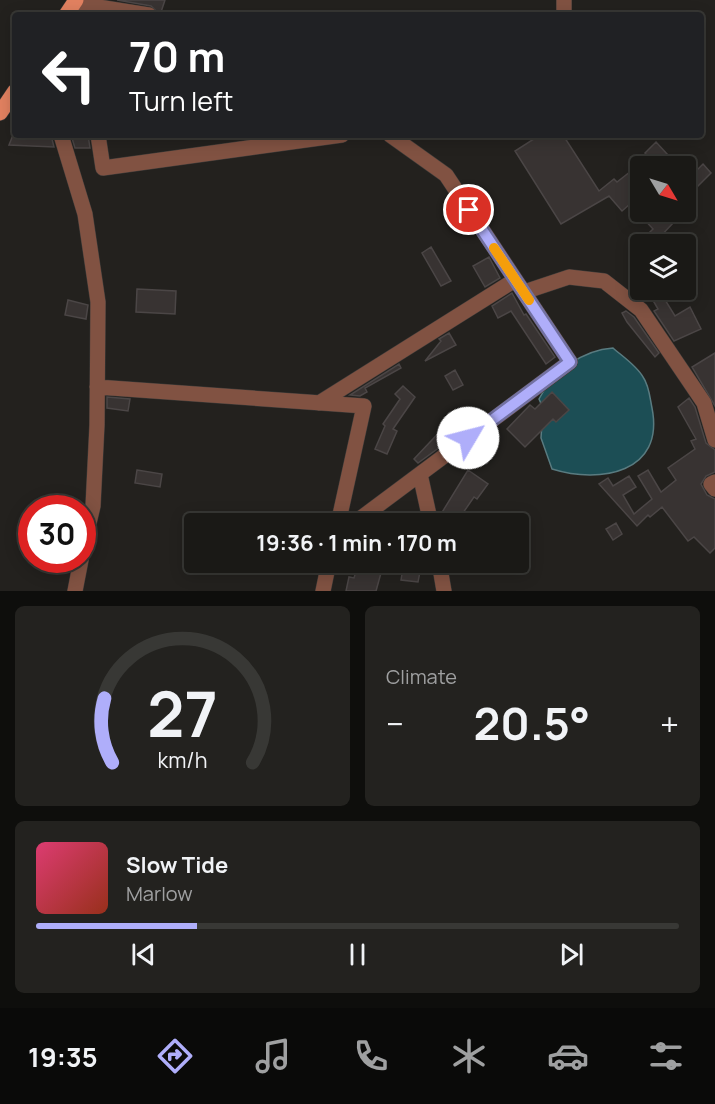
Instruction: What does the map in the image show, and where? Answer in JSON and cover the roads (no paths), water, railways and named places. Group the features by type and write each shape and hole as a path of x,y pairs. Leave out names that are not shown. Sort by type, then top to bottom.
{"main road":[{"path":"0,113 12,95"}],"street":[{"path":"76,8 118,12"},
{"path":"61,138 85,214 98,302 93,495"},
{"path":"98,138 102,168 320,138"},
{"path":"368,513 570,362 446,175 394,138"},
{"path":"319,403 519,286 569,277 604,281 641,310 704,403 715,440"},
{"path":"97,387 364,406 340,513"},
{"path":"420,474 429,513"},
{"path":"715,482 711,484 715,489"},
{"path":"75,591 78,573"},
{"path":"323,591 327,573"},
{"path":"441,573 444,591"}],"water":[{"path":"613,348 637,369 647,384 652,408 653,430 649,447 639,460 625,468 608,473 590,475 552,469 541,438 543,408 539,399 552,380 570,364 591,353"}]}
